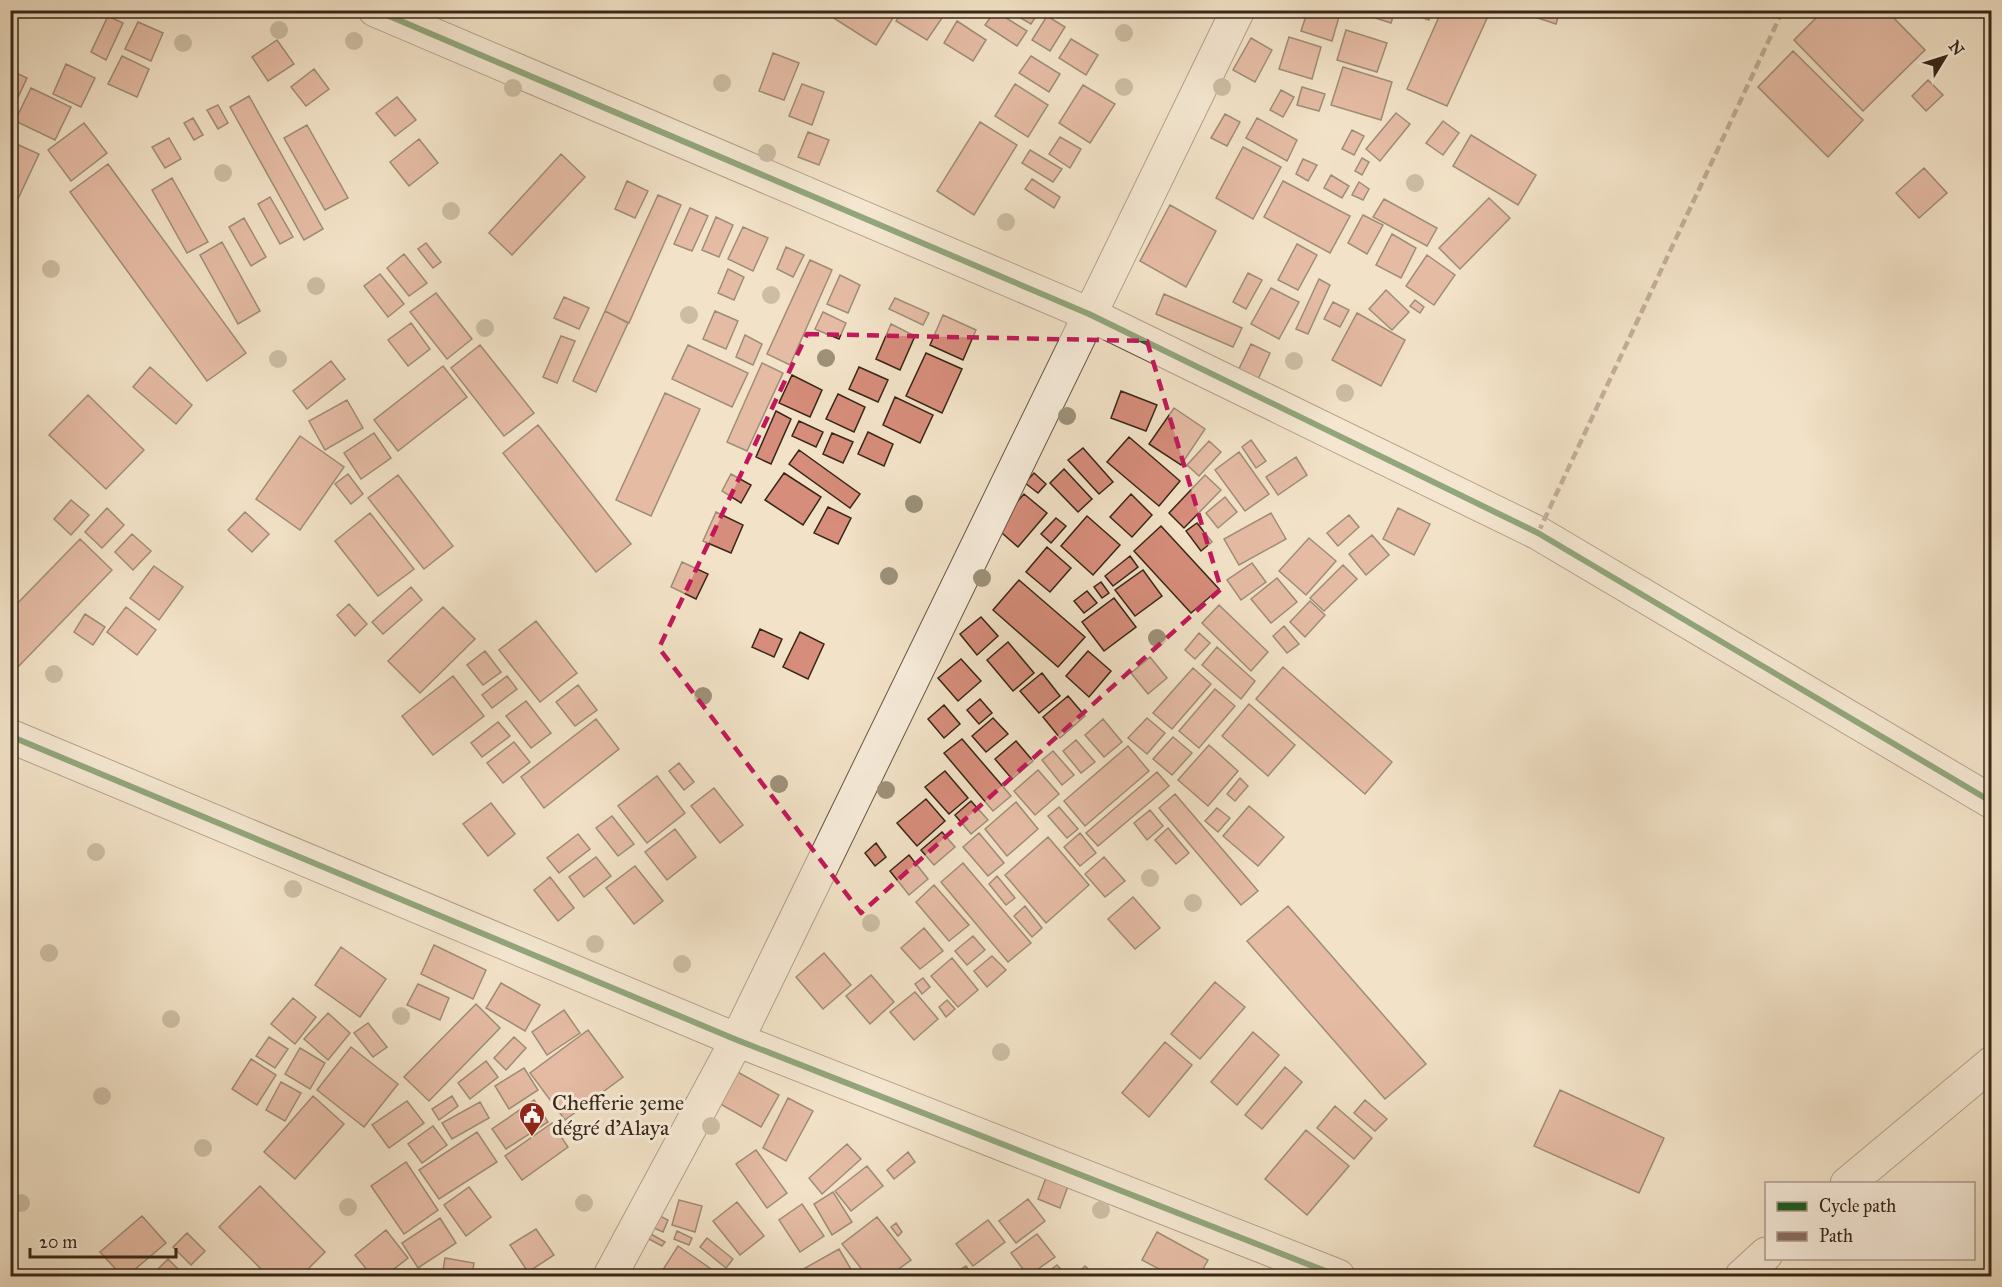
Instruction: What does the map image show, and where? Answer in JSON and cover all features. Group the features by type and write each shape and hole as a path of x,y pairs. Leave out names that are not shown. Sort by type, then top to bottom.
{"street":[{"path":"375,10 1089,314 1538,533 1992,802"},
{"path":"610,1276 737,1040 1238,10"},
{"path":"10,736 737,1040 1338,1276"},
{"path":"1848,1182 1992,1063"},
{"path":"1742,1276 1765,1256"}],"highlighted area":[{"path":"807,334 1147,341 1221,589 861,913 659,648"}],"building":[{"path":"821,10 898,10 876,45"},
{"path":"903,10 931,10 942,18 927,40 896,21"},
{"path":"962,10 976,10 972,17"},
{"path":"1024,10 1035,10 1038,13 1031,24 1019,17"},
{"path":"1052,10 1066,10 1062,17"},
{"path":"1308,10 1341,10 1332,41 1301,31"},
{"path":"1351,10 1395,10 1391,23"},
{"path":"1412,10 1431,10 1429,20 1411,14"},
{"path":"1442,10 1476,10 1488,16 1447,106 1407,89"},
{"path":"1513,10 1560,10 1556,24"},
{"path":"1824,10 1886,10 1925,50 1863,111 1794,40"},
{"path":"995,11 1027,31 1017,46 985,25"},
{"path":"108,16 123,23 106,60 91,52"},
{"path":"1047,16 1065,27 1050,51 1032,40"},
{"path":"957,21 986,40 973,61 944,43"},
{"path":"138,22 163,33 151,61 125,49"},
{"path":"1346,30 1387,43 1377,72 1337,60"},
{"path":"1289,37 1321,47 1312,79 1279,69"},
{"path":"1251,38 1272,50 1255,82 1233,70"},
{"path":"1071,39 1098,55 1086,75 1059,58"},
{"path":"277,40 294,64 268,81 252,57"},
{"path":"1793,51 1863,120 1828,157 1758,87"},
{"path":"773,53 799,63 784,100 759,91"},
{"path":"122,56 149,69 137,97 108,84"},
{"path":"1031,56 1060,74 1049,92 1019,73"},
{"path":"66,64 95,78 81,107 53,94"},
{"path":"1343,67 1392,82 1381,120 1331,105"},
{"path":"314,69 329,89 306,106 291,87"},
{"path":"10,70 27,78 13,108 10,107"},
{"path":"1928,80 1943,95 1926,111 1912,96"},
{"path":"802,84 824,92 812,125 789,116"},
{"path":"1015,84 1048,105 1028,137 995,116"},
{"path":"1083,85 1115,104 1090,143 1059,123"},
{"path":"1302,87 1325,94 1319,111 1297,105"},
{"path":"31,88 71,107 55,140 15,121"},
{"path":"1281,90 1294,97 1283,117 1270,110"},
{"path":"249,96 323,229 304,240 230,107"},
{"path":"397,97 416,120 395,136 376,113"},
{"path":"218,105 228,123 218,129 207,110"},
{"path":"1396,113 1410,124 1380,161 1366,149"},
{"path":"1225,114 1240,122 1227,146 1211,138"},
{"path":"193,118 203,135 194,140 184,123"},
{"path":"1257,118 1297,140 1287,161 1246,138"},
{"path":"1443,121 1459,133 1443,155 1426,143"},
{"path":"980,122 1017,145 974,215 937,191"},
{"path":"84,123 107,153 71,181 48,150"},
{"path":"307,125 348,198 325,210 284,138"},
{"path":"1352,130 1364,136 1354,155 1342,149"},
{"path":"808,132 829,140 819,165 798,157"},
{"path":"1471,135 1536,175 1518,205 1453,166"},
{"path":"1060,137 1081,149 1070,168 1049,154"},
{"path":"169,138 181,159 165,168 152,147"},
{"path":"419,139 438,163 409,186 390,162"},
{"path":"12,142 39,154 10,216 10,146"},
{"path":"1243,147 1281,167 1253,219 1216,198"},
{"path":"1030,150 1062,169 1053,182 1022,163"},
{"path":"561,154 585,177 512,255 489,233"},
{"path":"1362,158 1369,162 1362,175 1355,171"},
{"path":"1303,159 1317,165 1308,181 1296,174"},
{"path":"108,164 246,353 207,381 70,192"},
{"path":"1924,168 1947,193 1919,218 1896,193"},
{"path":"1331,175 1349,186 1342,198 1324,188"},
{"path":"172,178 208,242 187,253 152,190"},
{"path":"1032,179 1060,197 1054,208 1025,189"},
{"path":"627,181 648,191 635,218 615,209"},
{"path":"1283,181 1350,216 1330,253 1264,217"},
{"path":"1359,182 1369,189 1363,200 1352,195"},
{"path":"658,195 681,205 629,323 605,311"},
{"path":"270,197 293,237 280,244 258,204"},
{"path":"1489,198 1510,218 1460,269 1439,248"},
{"path":"1384,199 1437,228 1427,246 1373,217"},
{"path":"1170,205 1216,231 1186,287 1140,261"},
{"path":"690,208 708,216 692,251 674,244"},
{"path":"1363,215 1383,225 1367,254 1348,243"},
{"path":"716,217 733,225 719,257 702,250"},
{"path":"244,218 266,257 251,266 229,227"},
{"path":"743,227 768,238 753,271 728,259"},
{"path":"1392,234 1416,248 1401,278 1376,265"},
{"path":"222,242 260,311 238,324 200,255"},
{"path":"426,243 441,262 433,268 418,249"},
{"path":"1297,244 1317,255 1298,290 1278,280"},
{"path":"786,247 804,255 793,277 777,269"},
{"path":"404,254 427,283 409,296 387,268"},
{"path":"1427,255 1455,275 1434,305 1406,286"},
{"path":"810,260 832,270 790,365 767,354"},
{"path":"728,269 744,277 734,300 718,293"},
{"path":"1248,273 1262,280 1246,309 1233,302"},
{"path":"380,274 404,304 388,317 364,286"},
{"path":"840,275 860,285 848,313 827,304"},
{"path":"1319,279 1330,285 1308,334 1296,329"},
{"path":"1271,288 1299,302 1279,339 1251,324"},
{"path":"1386,290 1409,312 1392,330 1369,309"},
{"path":"436,293 472,339 447,359 410,312"},
{"path":"1164,294 1242,328 1233,347 1156,314"},
{"path":"564,297 589,308 579,329 554,318"},
{"path":"895,298 929,313 923,325 889,309"},
{"path":"1415,300 1424,307 1420,313 1410,306"},
{"path":"1333,302 1349,310 1340,327 1324,319"},
{"path":"605,311 628,323 596,392 573,381"},
{"path":"715,311 738,321 726,349 703,339"},
{"path":"823,312 846,323 839,339 815,329"},
{"path":"1357,313 1405,340 1381,386 1332,360"},
{"path":"943,315 976,330 963,360 930,345"},
{"path":"411,323 430,349 408,366 388,340"},
{"path":"891,324 915,336 900,370 876,359"},
{"path":"745,335 762,344 753,365 736,357"},
{"path":"561,336 575,341 557,383 543,377"},
{"path":"1251,344 1270,353 1254,388 1234,379"},
{"path":"480,345 534,413 504,436 451,368"},
{"path":"688,345 748,373 732,407 672,379"},
{"path":"926,353 962,369 942,413 906,396"},
{"path":"331,361 345,379 307,409 293,391"},
{"path":"762,363 783,373 747,451 727,442"},
{"path":"443,366 467,397 398,451 374,420"},
{"path":"150,367 192,405 176,424 133,387"},
{"path":"859,367 888,380 878,402 849,389"},
{"path":"792,375 822,390 810,417 779,403"},
{"path":"1121,391 1157,405 1146,431 1111,418"},
{"path":"665,393 700,409 651,516 616,500"},
{"path":"838,394 865,407 854,432 826,419"},
{"path":"88,395 144,450 106,489 49,435"},
{"path":"895,397 933,415 920,443 883,425"},
{"path":"347,400 363,428 325,450 309,421"},
{"path":"1174,408 1205,429 1181,465 1149,444"},
{"path":"776,411 791,419 771,464 756,457"},
{"path":"799,421 823,432 816,447 792,436"},
{"path":"538,425 631,544 596,572 503,453"},
{"path":"868,432 893,444 884,466 858,454"},
{"path":"374,433 391,458 361,479 344,453"},
{"path":"832,433 853,442 843,463 823,454"},
{"path":"300,436 344,467 300,530 256,499"},
{"path":"1129,437 1180,481 1159,506 1107,462"},
{"path":"1251,440 1266,461 1256,468 1242,447"},
{"path":"1209,441 1221,452 1199,476 1187,465"},
{"path":"1083,448 1113,482 1099,494 1068,460"},
{"path":"799,450 860,494 850,508 789,464"},
{"path":"1239,452 1269,494 1245,511 1215,470"},
{"path":"1296,457 1307,475 1278,495 1266,477"},
{"path":"1064,469 1092,499 1078,512 1050,483"},
{"path":"784,473 821,497 803,525 765,500"},
{"path":"1034,473 1046,484 1038,493 1025,483"},
{"path":"348,474 363,494 351,504 335,484"},
{"path":"731,474 751,485 741,503 722,491"},
{"path":"398,475 453,546 424,569 368,498"},
{"path":"1205,475 1221,490 1184,528 1169,513"},
{"path":"1024,494 1047,513 1018,547 995,527"},
{"path":"1131,494 1152,515 1132,537 1110,517"},
{"path":"1225,497 1237,512 1218,528 1206,513"},
{"path":"71,500 89,515 71,535 54,519"},
{"path":"828,507 851,518 838,544 814,533"},
{"path":"107,508 124,525 102,548 85,532"},
{"path":"1398,508 1430,524 1414,555 1383,539"},
{"path":"245,512 269,534 252,552 228,530"},
{"path":"716,512 743,525 731,553 703,541"},
{"path":"370,513 414,569 378,596 335,541"},
{"path":"1271,513 1286,539 1239,565 1224,539"},
{"path":"1349,515 1359,527 1338,546 1327,533"},
{"path":"1087,516 1120,545 1093,575 1061,546"},
{"path":"1056,518 1066,526 1051,543 1041,534"},
{"path":"1197,523 1212,542 1201,551 1186,531"},
{"path":"1161,526 1219,589 1191,613 1134,551"},
{"path":"132,534 151,551 133,570 115,552"},
{"path":"1372,535 1389,555 1366,575 1349,554"},
{"path":"1309,538 1336,561 1306,595 1279,571"},
{"path":"80,539 112,570 17,668 10,661 10,611"},
{"path":"1047,547 1071,568 1050,592 1026,572"},
{"path":"1130,556 1138,567 1113,586 1105,576"},
{"path":"682,562 708,574 696,599 671,587"},
{"path":"1252,563 1266,582 1241,600 1227,580"},
{"path":"1343,565 1357,579 1324,611 1310,598"},
{"path":"154,566 183,587 159,620 130,598"},
{"path":"1143,570 1162,596 1135,616 1115,590"},
{"path":"1277,578 1297,602 1271,623 1251,599"},
{"path":"1019,580 1085,637 1058,667 993,610"},
{"path":"1101,582 1109,593 1102,598 1094,587"},
{"path":"411,587 422,600 383,634 372,622"},
{"path":"1087,591 1097,603 1084,613 1074,601"},
{"path":"1114,598 1136,627 1104,651 1082,622"},
{"path":"1310,601 1325,615 1305,637 1290,622"},
{"path":"349,604 367,624 355,636 337,615"},
{"path":"1219,605 1268,652 1251,671 1202,623"},
{"path":"126,607 156,630 137,655 107,632"},
{"path":"443,607 475,639 420,693 388,661"},
{"path":"85,614 105,627 93,645 74,632"},
{"path":"981,617 998,636 977,655 960,634"},
{"path":"536,621 577,673 540,702 499,650"},
{"path":"1284,626 1299,644 1287,653 1273,636"},
{"path":"760,629 782,639 774,657 752,647"},
{"path":"800,632 824,644 808,679 783,667"},
{"path":"1199,633 1210,643 1195,659 1185,650"},
{"path":"1008,642 1034,673 1013,691 987,660"},
{"path":"1217,647 1255,681 1241,699 1202,665"},
{"path":"485,651 501,672 483,685 467,665"},
{"path":"1088,651 1111,671 1089,697 1066,676"},
{"path":"1150,657 1167,678 1148,694 1131,673"},
{"path":"961,659 981,681 958,701 938,678"},
{"path":"1283,667 1392,762 1365,794 1256,699"},
{"path":"1193,668 1211,684 1172,729 1153,713"},
{"path":"1042,673 1060,696 1039,713 1020,691"},
{"path":"453,676 484,716 433,755 402,716"},
{"path":"507,676 517,689 492,708 482,695"},
{"path":"578,685 597,710 575,726 556,702"},
{"path":"1215,689 1235,706 1199,748 1179,731"},
{"path":"1068,696 1085,716 1060,738 1043,717"},
{"path":"980,699 992,713 979,724 967,710"},
{"path":"526,701 551,733 531,748 506,716"},
{"path":"1249,704 1295,745 1268,776 1222,736"},
{"path":"944,705 960,724 944,738 928,719"},
{"path":"993,718 1008,734 986,752 972,736"},
{"path":"1147,718 1165,733 1147,754 1128,738"},
{"path":"596,719 619,749 544,808 521,777"},
{"path":"1103,719 1122,742 1104,757 1085,735"},
{"path":"498,722 510,736 482,757 471,743"},
{"path":"1173,737 1192,753 1172,775 1153,759"},
{"path":"962,739 1011,796 993,811 944,753"},
{"path":"1076,740 1095,762 1081,773 1063,751"},
{"path":"1016,741 1033,761 1012,779 995,759"},
{"path":"514,742 530,762 503,783 487,763"},
{"path":"1209,745 1238,771 1208,806 1178,780"},
{"path":"1128,746 1149,771 1085,826 1064,801"},
{"path":"1053,751 1074,775 1062,785 1042,760"},
{"path":"679,763 694,782 684,790 669,771"},
{"path":"1038,770 1059,794 1035,815 1014,791"},
{"path":"945,771 968,798 949,814 925,787"},
{"path":"1157,772 1169,786 1098,846 1086,833"},
{"path":"657,776 685,813 647,843 618,806"},
{"path":"1240,778 1248,786 1235,801 1227,794"},
{"path":"714,788 743,825 720,843 691,806"},
{"path":"1175,794 1258,891 1241,905 1159,808"},
{"path":"926,799 945,821 917,846 897,823"},
{"path":"971,801 988,820 971,834 955,815"},
{"path":"1016,802 1038,829 1007,856 985,829"},
{"path":"491,803 515,834 488,856 463,824"},
{"path":"1249,806 1284,837 1258,866 1223,836"},
{"path":"1059,807 1078,829 1067,838 1048,816"},
{"path":"1217,808 1230,818 1218,832 1205,821"},
{"path":"1150,810 1163,826 1147,840 1134,823"},
{"path":"612,816 634,844 618,856 596,828"},
{"path":"1168,828 1189,853 1176,864 1155,840"},
{"path":"675,829 696,857 667,880 645,852"},
{"path":"942,832 955,847 934,865 921,850"},
{"path":"979,833 1004,863 988,876 963,847"},
{"path":"1080,833 1096,853 1080,866 1064,847"},
{"path":"578,834 590,849 559,873 547,858"},
{"path":"1048,837 1089,885 1046,923 1005,875"},
{"path":"876,843 886,857 875,866 865,853"},
{"path":"909,855 928,879 909,895 890,871"},
{"path":"596,857 611,876 584,897 569,877"},
{"path":"1104,857 1125,881 1105,897 1085,874"},
{"path":"963,863 1031,943 1008,962 941,882"},
{"path":"635,866 663,901 634,924 606,888"},
{"path":"997,876 1015,898 1006,905 989,884"},
{"path":"550,877 574,908 558,921 534,890"},
{"path":"934,885 969,925 949,941 916,902"},
{"path":"1133,897 1160,928 1135,949 1108,919"},
{"path":"1025,906 1042,928 1032,937 1014,916"},
{"path":"1288,906 1426,1064 1385,1099 1247,941"},
{"path":"924,928 943,951 920,969 901,948"},
{"path":"973,936 985,950 967,965 955,951"},
{"path":"434,945 486,970 473,999 421,974"},
{"path":"341,947 386,979 360,1017 315,985"},
{"path":"824,953 851,985 823,1009 796,977"},
{"path":"992,956 1006,970 987,987 974,971"},
{"path":"952,958 978,990 958,1007 931,976"},
{"path":"871,975 894,1002 870,1024 846,996"},
{"path":"923,978 930,987 922,994 915,984"},
{"path":"1215,982 1245,1007 1200,1059 1171,1034"},
{"path":"501,983 540,1005 525,1031 486,1008"},
{"path":"418,984 449,998 440,1020 407,1005"},
{"path":"915,992 938,1019 914,1040 890,1012"},
{"path":"293,998 316,1017 295,1044 271,1024"},
{"path":"947,1000 955,1009 946,1017 939,1007"},
{"path":"476,1004 500,1028 429,1101 404,1077"},
{"path":"564,1010 580,1033 547,1055 532,1032"},
{"path":"328,1013 350,1033 328,1060 304,1039"},
{"path":"368,1023 387,1047 373,1057 354,1033"},
{"path":"588,1030 623,1077 565,1120 530,1073"},
{"path":"1253,1032 1279,1055 1237,1105 1211,1082"},
{"path":"269,1037 288,1049 275,1068 256,1056"},
{"path":"514,1037 526,1048 506,1070 494,1058"},
{"path":"1165,1042 1192,1065 1149,1117 1122,1093"},
{"path":"351,1047 398,1084 364,1127 317,1090"},
{"path":"300,1048 325,1063 310,1089 285,1074"},
{"path":"251,1059 276,1075 257,1105 232,1089"},
{"path":"486,1061 498,1077 470,1099 458,1083"},
{"path":"1285,1067 1302,1082 1262,1129 1245,1115"},
{"path":"524,1068 538,1090 509,1109 495,1086"},
{"path":"732,1069 779,1095 761,1127 715,1101"},
{"path":"281,1082 301,1093 285,1121 266,1110"},
{"path":"1560,1090 1664,1138 1639,1193 1534,1146"},
{"path":"313,1096 344,1124 295,1179 264,1152"},
{"path":"452,1096 458,1106 439,1120 432,1109"},
{"path":"788,1098 813,1111 786,1161 763,1148"},
{"path":"534,1100 548,1122 506,1149 492,1129"},
{"path":"1365,1100 1387,1119 1375,1131 1354,1113"},
{"path":"407,1101 424,1123 389,1148 372,1125"},
{"path":"480,1102 489,1118 452,1139 442,1123"},
{"path":"1335,1106 1372,1138 1354,1159 1317,1128"},
{"path":"552,1123 568,1147 522,1180 505,1156"},
{"path":"433,1126 447,1145 422,1163 408,1144"},
{"path":"1306,1130 1349,1166 1307,1215 1265,1179"},
{"path":"477,1132 497,1162 439,1199 419,1170"},
{"path":"847,1144 861,1159 822,1194 809,1178"},
{"path":"756,1150 787,1193 767,1208 736,1164"},
{"path":"908,1152 915,1162 894,1179 887,1170"},
{"path":"406,1162 438,1210 404,1234 371,1186"},
{"path":"867,1166 883,1186 851,1211 835,1191"},
{"path":"1050,1167 1072,1175 1060,1208 1038,1199"},
{"path":"260,1186 325,1252 301,1276 268,1276 219,1227"},
{"path":"469,1187 491,1217 466,1236 444,1205"},
{"path":"833,1192 852,1222 832,1235 814,1204"},
{"path":"1028,1199 1045,1221 1016,1243 999,1221"},
{"path":"679,1200 702,1206 695,1232 672,1225"},
{"path":"737,1202 764,1236 740,1255 713,1221"},
{"path":"802,1204 824,1236 800,1252 779,1220"},
{"path":"652,1212 668,1220 663,1232 645,1224"},
{"path":"142,1216 166,1243 127,1276 122,1276 100,1252"},
{"path":"877,1217 911,1260 889,1276 867,1276 842,1244"},
{"path":"440,1218 456,1243 418,1268 402,1243"},
{"path":"988,1220 1005,1242 973,1266 956,1244"},
{"path":"896,1223 902,1232 898,1236 891,1227"},
{"path":"536,1229 554,1255 528,1272 510,1245"},
{"path":"386,1230 408,1258 385,1276 372,1276 355,1255"},
{"path":"677,1231 692,1238 689,1245 674,1239"},
{"path":"1157,1232 1208,1260 1199,1276 1172,1276 1142,1260"},
{"path":"187,1233 205,1251 191,1265 173,1247"},
{"path":"651,1234 665,1242 662,1246 647,1238"},
{"path":"1037,1234 1055,1257 1028,1276 1011,1253"},
{"path":"707,1238 733,1259 726,1268 700,1247"},
{"path":"678,1246 714,1271 711,1276 659,1276"},
{"path":"839,1249 855,1276 791,1276"},
{"path":"445,1258 474,1263 472,1276 442,1276"},
{"path":"168,1259 185,1276 151,1276"},
{"path":"1057,1265 1067,1276 1042,1276"},
{"path":"966,1266 973,1276 949,1276"},
{"path":"1085,1266 1096,1276 1075,1276"},
{"path":"411,1270 416,1276 404,1276"},
{"path":"925,1270 929,1276 915,1276"}],"marked path":[{"path":"1538,533 1783,10"}],"cycle path":[{"path":"375,10 1089,314 1538,533 1992,802"},
{"path":"10,736 737,1040 1338,1276"}],"place":[{"name":"Chefferie 3eme dégré d'Alaya","path":"532,1138"}]}
